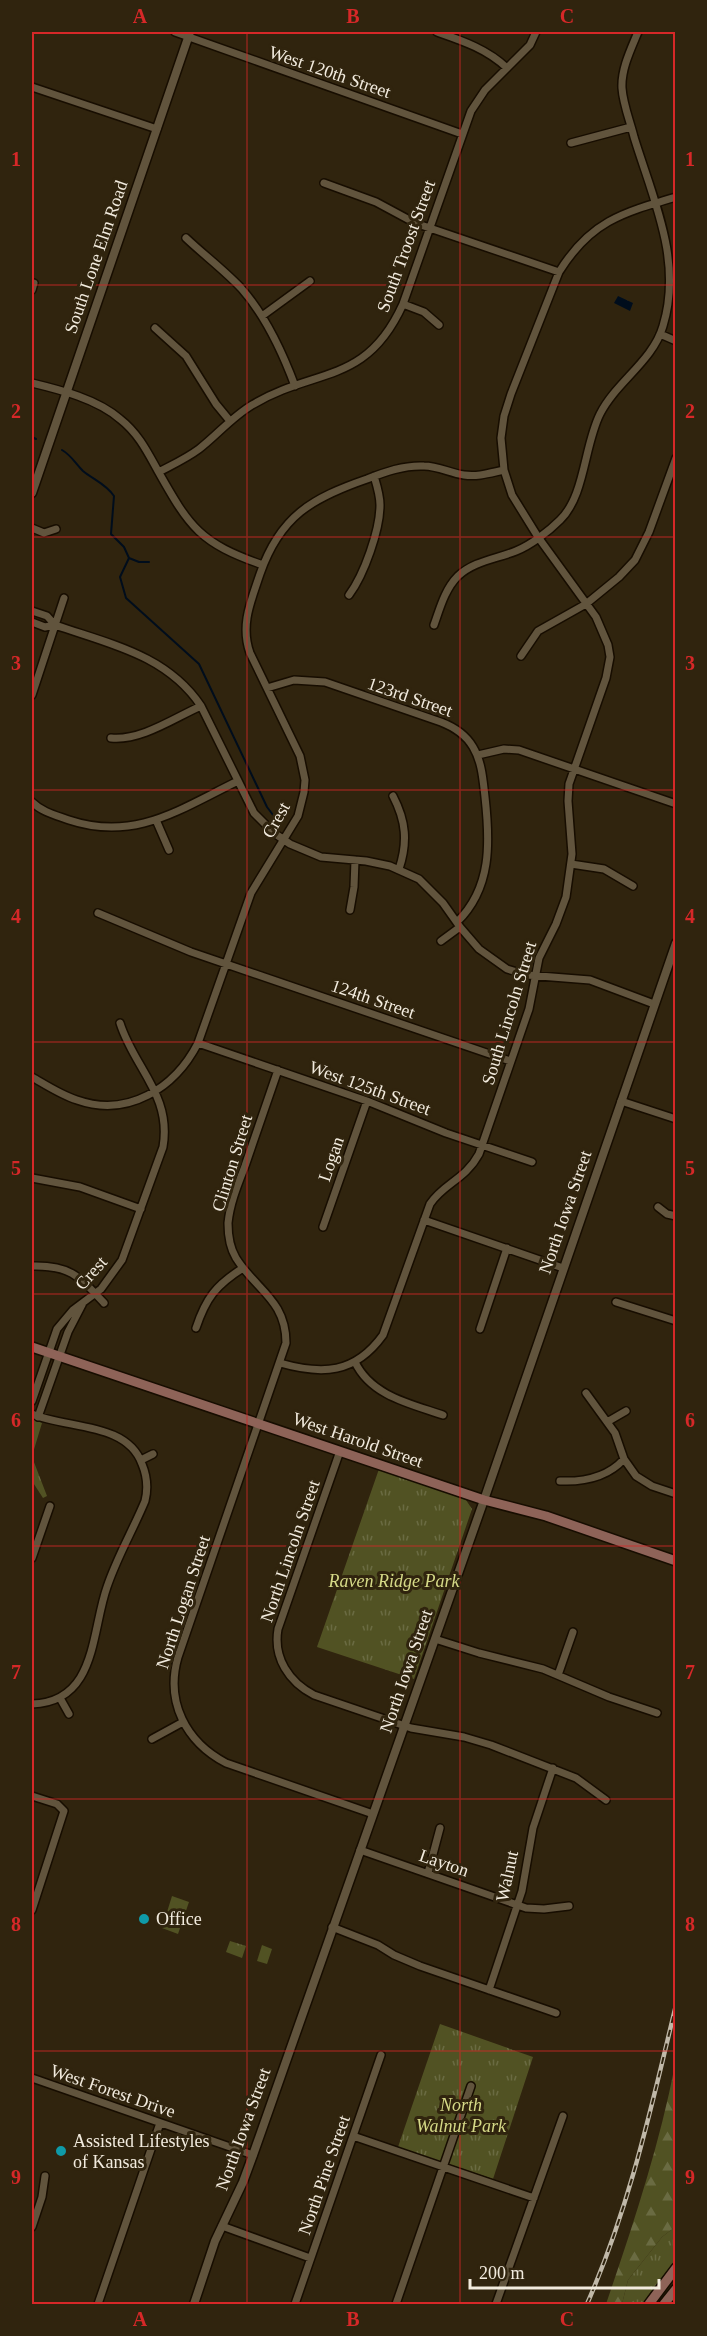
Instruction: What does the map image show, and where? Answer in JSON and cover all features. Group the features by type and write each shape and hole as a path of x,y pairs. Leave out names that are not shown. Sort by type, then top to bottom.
{"main road":[{"name":"West Harold Street","path":"32,1347 484,1500 546,1516 675,1561"},
{"path":"649,2304 675,2268"},
{"path":"664,2304 675,2289"}],"street":[{"name":"West 120th Street","path":"175,32 189,34 462,134"},
{"path":"437,32 477,46 507,68"},
{"name":"South Troost Street","path":"159,472 198,450 251,405 273,393 345,368 367,355 389,331 403,304 471,111 485,90 530,45 536,32"},
{"path":"434,625 449,587 457,577 474,565 518,551 559,522 571,507 591,434 605,404 650,351 660,334 669,300 670,264 665,234 631,127 622,87 624,69 638,32"},
{"name":"South Lone Elm Road","path":"32,492 189,34"},
{"path":"32,87 157,129"},
{"path":"571,142 631,127"},
{"path":"324,183 376,202 429,228 559,272"},
{"path":"654,203 675,197"},
{"name":"South Lincoln Street","path":"280,1363 316,1371 336,1369 355,1362 373,1348 383,1335 434,1198 468,1171 482,1146 529,1010 542,950 561,912 568,889 571,864 568,793 573,770 606,678 610,657 603,631 512,495 504,470 501,438 507,405 559,272 570,254 590,233 615,217 654,203"},
{"path":"186,238 241,289 262,316 296,386"},
{"path":"262,316 310,281"},
{"path":"403,304 424,312 439,325"},
{"path":"155,328 186,356 230,421"},
{"path":"660,334 675,341"},
{"path":"32,383 99,405 123,420 142,443 181,511 198,531 225,550 263,565"},
{"path":"521,656 538,631 586,604 619,577 635,560 649,532 675,458"},
{"name":"Crest","path":"32,1077 67,1096 93,1104 110,1105 127,1102 156,1091 173,1079 198,1043 251,892 298,816 304,792 305,780 300,756 245,637 247,616 263,565 274,542 288,522 309,504 338,489 412,466 432,466 453,473 473,476 504,470"},
{"path":"349,595 362,571 378,522 380,499 374,476"},
{"path":"32,528 44,533 56,529"},
{"path":"32,695 64,598"},
{"path":"32,610 47,616 55,625 127,650 159,664 193,694 254,813 283,840 321,857 355,860 399,869 419,879 432,891 479,949 500,964 517,972 535,976 590,980 654,1004"},
{"path":"32,622 45,627 55,625"},
{"name":"123rd Street","path":"267,688 294,680 324,682 449,725 468,740 478,755"},
{"path":"111,738 120,739 137,735 201,706"},
{"path":"441,941 458,925 477,896 488,855 488,831 478,755 512,749 675,804"},
{"path":"32,802 39,809 96,827 131,827 156,820 238,781"},
{"path":"393,796 403,817 406,840 399,869"},
{"path":"156,820 169,849"},
{"path":"350,910 355,860"},
{"path":"571,864 604,869 633,886"},
{"name":"124th Street","path":"98,913 166,943 510,1061"},
{"name":"North Iowa Street","path":"194,2304 222,2226 253,2155 484,1500 675,943"},
{"name":"Crest","path":"32,1401 61,1323 108,1281 122,1260 166,1133 164,1112 156,1091 125,1038 120,1023"},
{"name":"West 125th Street","path":"198,1043 367,1101 482,1146 532,1162"},
{"name":"Clinton Street","path":"259,1424 280,1363 286,1331 280,1312 273,1301 243,1268 232,1249 229,1235 230,1212 278,1071"},
{"name":"Logan","path":"323,1227 367,1101"},
{"path":"621,1101 675,1118"},
{"path":"32,1178 80,1187 141,1209"},
{"path":"658,1207 667,1214 675,1216"},
{"path":"424,1220 563,1268"},
{"path":"480,1329 507,1248"},
{"path":"32,1266 65,1269 104,1303"},
{"path":"196,1328 209,1296 243,1268"},
{"path":"616,1302 675,1321"},
{"name":"Crest","path":"35,1416 68,1332 82,1304"},
{"path":"355,1362 364,1378 382,1392 443,1415"},
{"path":"586,1393 615,1433 624,1459 636,1476 652,1486 675,1494"},
{"path":"607,1422 626,1411"},
{"path":"32,1704 60,1698 77,1682 86,1669 107,1586 145,1501 147,1487 141,1460 134,1449 113,1434 35,1416"},
{"name":"North Logan Street","path":"259,1424 175,1665 174,1695 183,1722 199,1744 213,1756 226,1763 373,1814"},
{"name":"North Lincoln Street","path":"340,1451 280,1623 277,1639 279,1655 290,1677 308,1692 404,1726 429,1733 471,1739 553,1768 583,1782 606,1800"},
{"path":"141,1460 153,1454"},
{"path":"560,1481 580,1481 598,1477 615,1469 624,1459"},
{"path":"32,1558 50,1506"},
{"path":"558,1675 573,1632"},
{"path":"435,1640 558,1675 609,1697 657,1713"},
{"path":"60,1698 69,1714"},
{"path":"152,1739 183,1722"},
{"name":"Walnut","path":"489,1990 518,1905 525,1877 532,1828 553,1768"},
{"path":"32,1796 57,1804 64,1811 35,1891 32,1910"},
{"path":"428,1873 440,1828"},
{"name":"Layton","path":"360,1850 518,1905 544,1909 569,1906"},
{"path":"332,1927 378,1945 420,1966 556,2013"},
{"name":"North Pine Street","path":"294,2304 381,2055"},
{"name":"West Forest Drive","path":"32,2078 253,2155"},
{"path":"396,2304 471,2086"},
{"path":"496,2304 563,2116"},
{"path":"98,2304 160,2123"},
{"path":"353,2136 534,2198"},
{"path":"32,2227 42,2197 45,2176"},
{"path":"222,2226 310,2258"}],"green space":[{"path":"32,1419 42,1423 32,1456"},
{"path":"32,1457 47,1496 43,1498 32,1481"},
{"name":"Raven Ridge Park","path":"379,1469 461,1497 472,1509 414,1679 317,1647"},
{"path":"172,1896 189,1902 178,1934 162,1928"},
{"path":"230,1941 246,1946 242,1958 226,1952"},
{"path":"262,1945 272,1949 267,1964 257,1961"},
{"name":"North Walnut Park","path":"440,2024 533,2057 493,2179 398,2147"},
{"path":"675,2065 675,2227 662,2237 628,2280 622,2304 606,2304 653,2156"},
{"path":"675,2227 673,2263 642,2304 622,2304 628,2280 662,2237"}],"water":[{"path":"618,296 633,303 630,311 614,303"}],"waterway":[{"path":"32,437 36,439"},
{"path":"62,450 83,471 104,485 114,496 111,534 124,547 129,558 120,577 126,598 199,664 267,807 276,819"},
{"path":"129,558 139,562 149,562"}],"railway":[{"path":"587,2304 616,2230 648,2119 676,2005"}],"place":[{"name":"Office","path":"144,1919"},
{"name":"Assisted Lifestyles of Kansas","path":"61,2151"}]}
